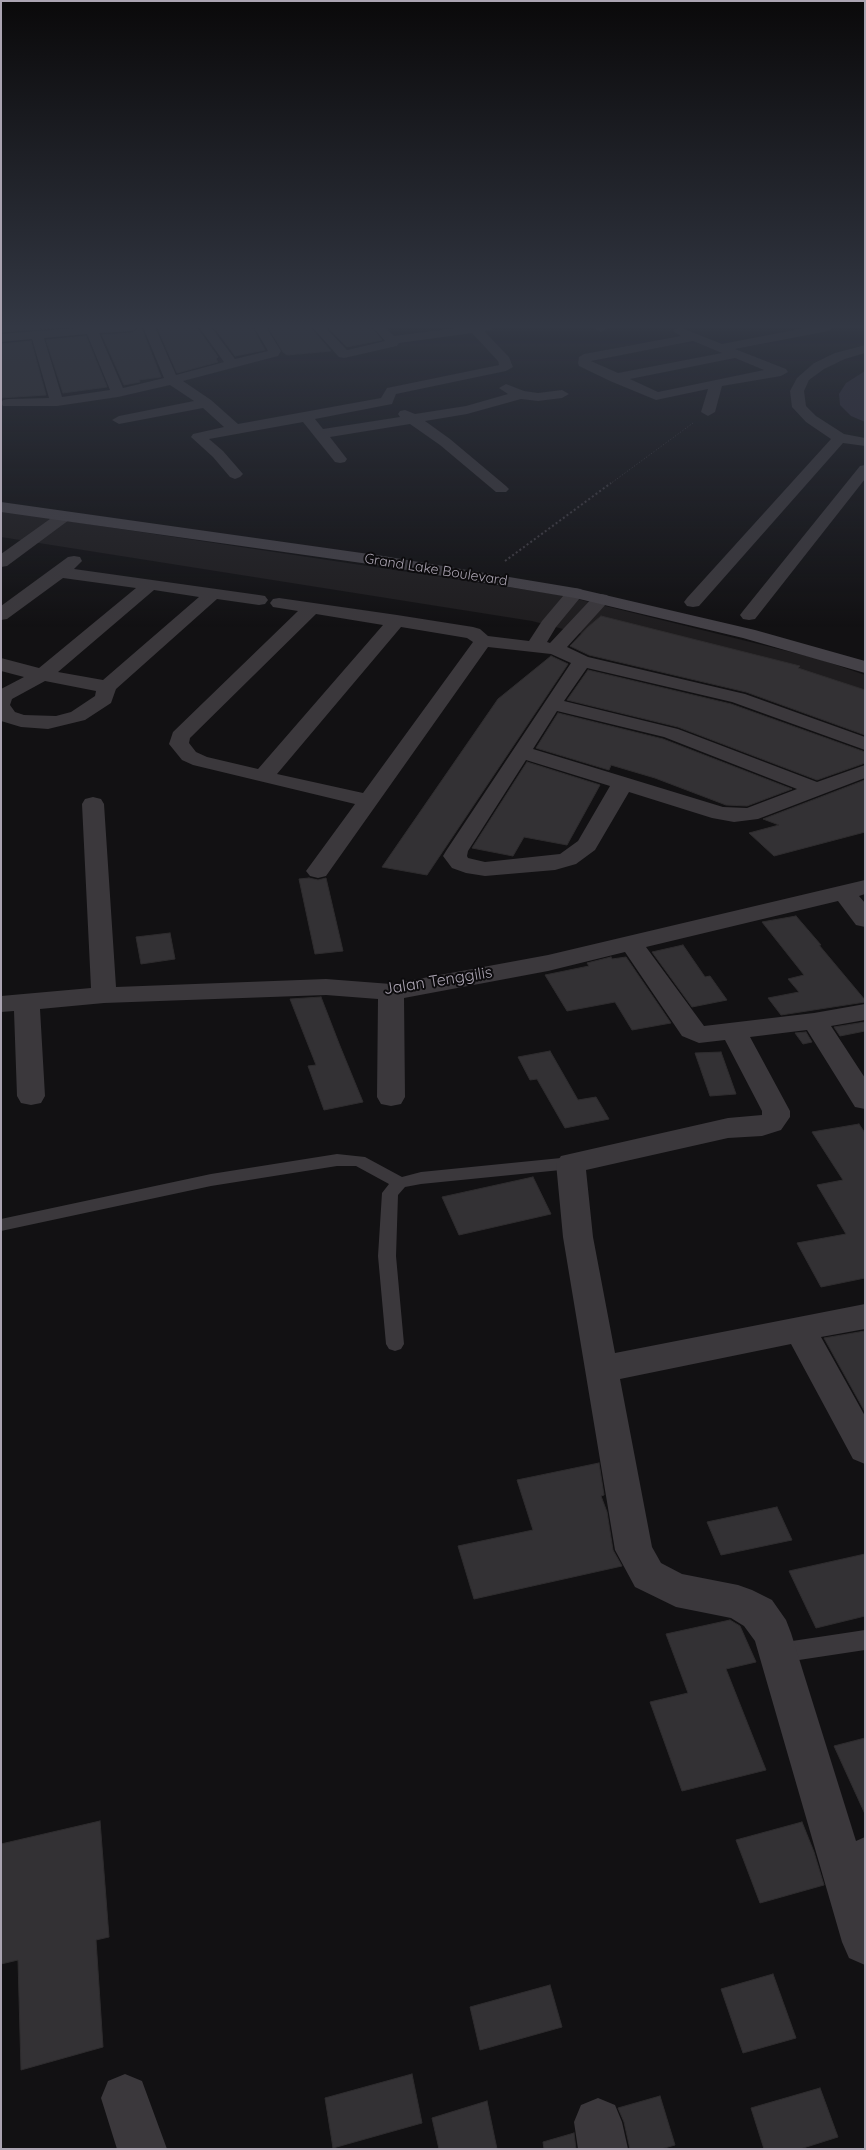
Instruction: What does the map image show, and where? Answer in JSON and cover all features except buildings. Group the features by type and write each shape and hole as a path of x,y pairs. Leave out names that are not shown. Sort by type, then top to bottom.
{"street":[{"path":"235,474 218,454 198,437 245,427"},
{"path":"315,427 340,459"},
{"path":"321,434 362,427"},
{"path":"425,427 501,489"},
{"path":"824,427 840,438 865,442"},
{"path":"694,602 840,438"},
{"path":"817,462 864,469"},
{"path":"749,615 864,469"},
{"name":"Grand Lake Boulevard","path":"1,491 370,546 453,556"},
{"name":"Grand Lake Boulevard","path":"1,507 383,561 580,586"},
{"path":"20,528 42,513"},
{"path":"5,556 63,517"},
{"path":"1,616 9,604 60,572 80,556"},
{"name":"Grand Lake Boulevard","path":"500,564 580,586 601,599 748,634 865,667"},
{"path":"60,572 259,600"},
{"path":"151,584 44,674 2,696 1,705 8,716 21,721 48,724 78,716 104,699 107,687 213,594"},
{"path":"546,647 548,625 580,586"},
{"path":"676,598 712,606"},
{"path":"546,647 601,599"},
{"path":"279,603 472,633 483,641 546,647 582,661 738,698 865,744"},
{"path":"312,608 180,736 179,744 190,756 200,761 370,801"},
{"path":"730,611 767,620"},
{"path":"262,777 397,620"},
{"path":"318,872 483,641"},
{"path":"582,661 552,704 455,856 460,863 474,868 485,869 555,864 568,859 578,854 587,845 623,783"},
{"path":"1,664 13,669 107,687"},
{"path":"552,704 680,736 816,789"},
{"path":"521,752 734,815 761,811 865,771"},
{"path":"93,804 104,995"},
{"path":"854,890 865,920"},
{"name":"Jalan Tenggilis","path":"14,1003 104,995 326,987 391,992 548,963 854,890"},
{"path":"631,943 696,1034 705,1036 865,1012"},
{"path":"391,992 391,1097"},
{"path":"14,1003 31,1096"},
{"path":"814,1021 865,1100"},
{"path":"734,1032 776,1111 776,1117 771,1123 762,1126 728,1128 571,1163 578,1237 634,1550 648,1575 676,1590 738,1602 758,1614 772,1633 854,1864 865,1942"},
{"path":"601,1369 865,1316"},
{"path":"800,1329 865,1449"},
{"path":"125,2098 142,2149"}],"lane":[{"path":"1,1224 210,1180 337,1160 359,1161 400,1183"},
{"path":"395,1344 387,1256 390,1193 400,1183 421,1178 571,1163"},
{"path":"778,1653 865,1640"}],"path":[{"path":"500,564 686,427"}],"shaded area":[{"path":"1,511 561,595 819,659 865,675 865,715 776,684 532,621 1,537"}]}
